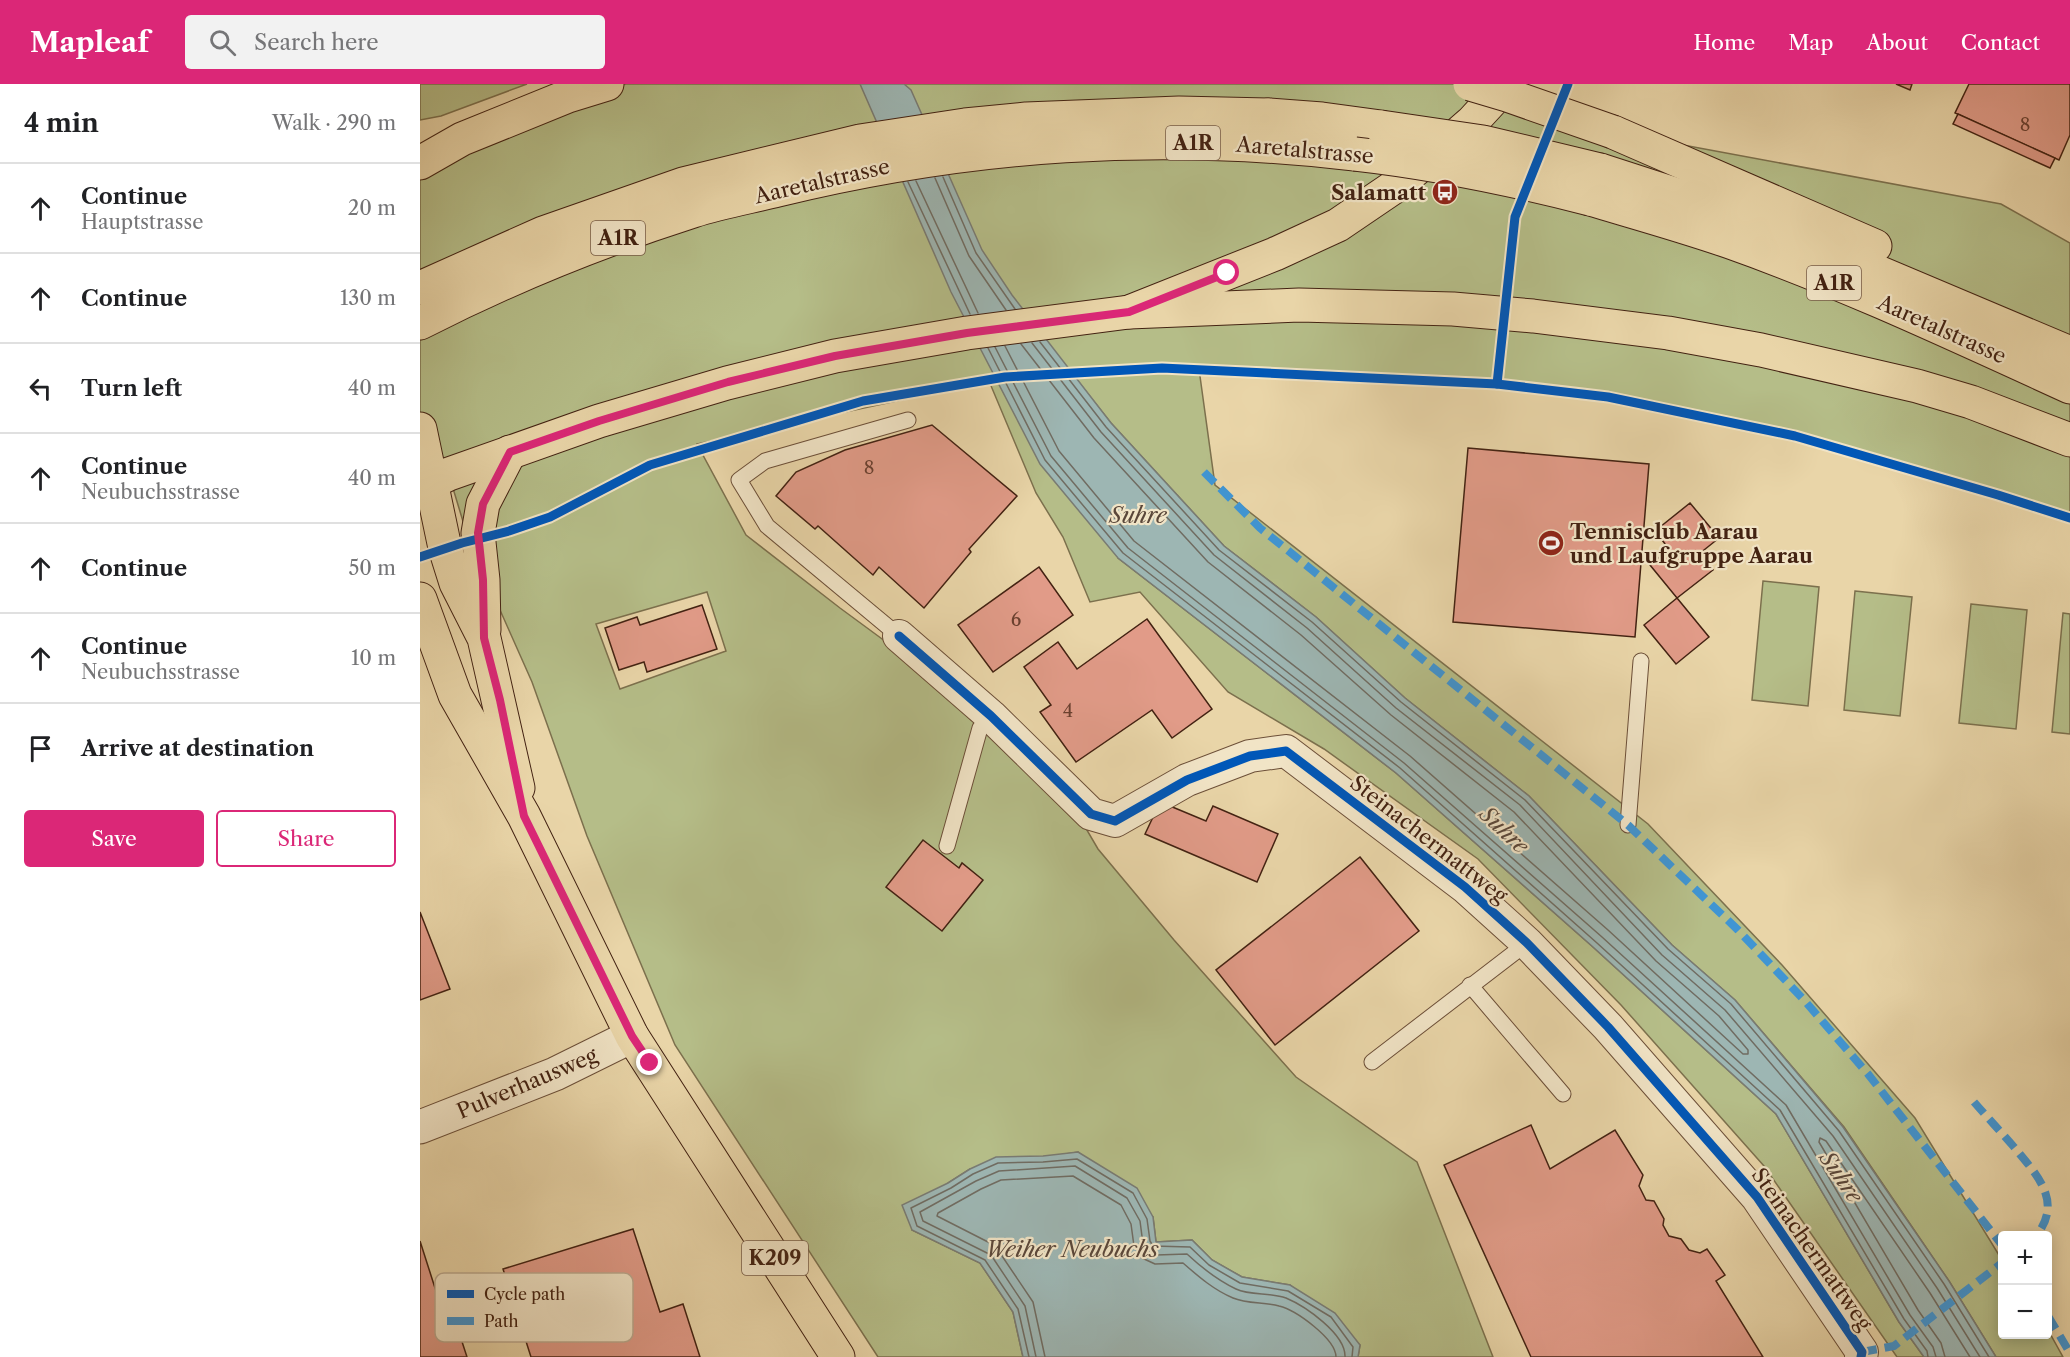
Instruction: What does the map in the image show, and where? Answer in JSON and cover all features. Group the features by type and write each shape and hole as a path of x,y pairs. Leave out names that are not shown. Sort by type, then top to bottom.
{"main road":[{"path":"420,163 462,139 568,96 607,84"},
{"path":"1470,84 1613,132 1863,240 2070,343"},
{"path":"1117,314 1275,254 1338,225 1391,189 1441,149 1472,122 1507,84"},
{"name":"Aaretalstrasse","path":"420,288 543,233 683,184 821,164 926,160 1028,133 1179,113 1322,119 1483,142 1595,185 1661,219 1731,242 1864,295 2070,387"},
{"name":"Aaretalstrasse","path":"1028,133 1110,143 1236,143 1291,146 1595,185 1745,218 2070,353"},
{"path":"420,147 462,139"},
{"name":"Aaretalstrasse","path":"420,323 479,293 558,259 821,164"},
{"path":"426,485 510,452 599,421 728,382 835,356 967,333 1117,314 1299,305 1453,309 1533,316 1668,333 1761,350 1917,387 1971,402 2070,440"},
{"path":"420,429 426,485 456,583 484,638 500,700 524,816"},
{"path":"484,638 483,580 478,533 483,504 510,452"},
{"path":"420,599 455,695 524,816"},
{"name":"K209","path":"524,816 632,1036 838,1357"}],"street":[{"name":"Steinachermattweg","path":"899,636 991,716 1091,814 1115,821 1187,780 1250,756 1286,751 1465,887 1527,943 1608,1027 1757,1197 1862,1352 1861,1357"},
{"name":"Pulverhausweg","path":"420,1127 555,1074 632,1036"}],"lane":[{"name":"Steinachermattweg","path":"899,636 767,526 739,480 765,461 908,420"},
{"path":"1628,825 1641,662"},
{"path":"947,846 980,728 991,716"},
{"path":"1372,1062 1527,943"},
{"path":"1470,985 1563,1094"}],"green space":[{"path":"420,84 527,84 441,116 420,120"},
{"path":"626,84 1470,84 1613,132 2001,204 2070,243 2070,523 1998,495 1795,436 1621,400 1497,384 1199,369 1215,485 1648,824 1782,965 1915,1118 1998,1253 1998,1339 2052,1337 2063,1357 1996,1357 1949,1281 1844,1127 1735,1000 1672,945 1529,796 1405,698 1316,617 1224,546 1111,423 1073,375 1118,558 1396,773 1593,947 1776,1114 1899,1322 1924,1357 1897,1357 1764,1166 1621,1005 1478,859 1324,749 1228,692 1140,592 1090,602 1063,537 1036,493 989,381 697,444 746,535 893,647 1084,825 1098,849 1174,940 1296,1077 1417,1162 1493,1357 1358,1357 1360,1345 1290,1285 1242,1277 1212,1260 1192,1240 1156,1242 1153,1217 1078,1152 970,1169 948,1183 912,1230 980,1263 1013,1312 1023,1357 878,1357 675,1045 587,836 532,682 468,538 449,475 420,488 420,163 568,96","holes":["707,592 726,651 620,689 596,624"]},
{"path":"1763,581 1819,587 1808,706 1752,700"},
{"path":"1855,591 1912,597 1900,716 1844,710"},
{"path":"1971,604 2027,610 2016,729 1959,723"},
{"path":"2063,613 2070,614 2070,734 2052,732"}],"water":[{"name":"Suhre","path":"860,84 904,84 911,90 982,250 1012,295 1111,423 1224,546 1316,617 1405,698 1529,796 1672,945 1735,1000 1843,1127 1949,1281 1996,1357 1924,1357 1899,1322 1776,1114 1593,947 1396,773 1118,558 1040,464 951,292"},
{"name":"Weiher Neubuchs","path":"1078,1152 1137,1188 1153,1217 1156,1242 1192,1240 1212,1260 1242,1277 1290,1285 1335,1313 1360,1345 1358,1357 1023,1357 1013,1312 980,1263 912,1230 902,1205 996,1157 1043,1156"}],"building":[{"path":"1896,84 1912,84 1910,90"},
{"path":"1969,84 2070,84 2070,135 2059,160 1955,113"},
{"path":"1958,114 2055,158 2050,168 1953,124"},
{"path":"932,425 1017,496 969,549 971,552 924,608 879,567 873,575 818,526 815,529 776,496 796,472 845,450"},
{"name":"Tennisclub Aarau und Laufgruppe Aarau","path":"1468,448 1649,464 1635,637 1453,622"},
{"path":"1690,503 1719,538 1699,554 1713,570 1677,598 1650,565 1669,549 1655,531"},
{"path":"1039,567 1073,615 993,672 958,625"},
{"path":"1677,598 1709,637 1676,664 1644,625"},
{"path":"702,605 717,649 647,672 644,662 619,670 605,628 637,617 640,625"},
{"path":"1147,619 1212,709 1172,738 1152,710 1076,762 1040,712 1051,705 1024,667 1058,642 1077,669"},
{"path":"1170,806 1206,821 1213,806 1278,834 1257,882 1145,834 1154,815"},
{"path":"923,840 959,868 962,863 983,880 942,931 886,887"},
{"path":"1360,857 1419,931 1275,1045 1216,970"},
{"path":"420,912 450,989 420,1000"},
{"path":"1531,1125 1550,1169 1615,1130 1643,1175 1639,1186 1646,1200 1654,1201 1664,1219 1663,1225 1669,1236 1681,1239 1689,1250 1700,1253 1707,1249 1725,1275 1716,1281 1763,1357 1531,1357 1444,1165"},
{"path":"633,1229 660,1312 683,1304 700,1357 531,1357 526,1342 633,1342 633,1273 504,1273 503,1269"},
{"path":"420,1241 435,1288 435,1342 462,1342 467,1357 420,1357"}],"marked path":[{"path":"1204,472 1260,528 1628,825 1738,930 1804,1000 1868,1074 1998,1240"},
{"path":"1974,1102 2022,1157 2044,1188 2047,1211 2039,1231"},
{"path":"1862,1352 1894,1346 1998,1266"},
{"path":"2052,1323 2070,1353"}],"cycle path":[{"path":"1497,384 1515,217 1568,84"},
{"path":"420,557 550,517 650,465 863,401 1005,377 1162,368 1497,384 1608,397 1795,436 2070,518"},
{"path":"899,636 991,716 1091,814 1115,821 1187,780 1250,756 1286,751 1465,887 1527,943 1608,1027 1757,1197 1862,1352 1861,1357"}],"place":[{"name":"Salamatt","path":"1445,192"},
{"name":"Tennisclub Aarau und Laufgruppe Aarau","path":"1551,543"}],"route":[{"path":"650,1063 632,1036 524,816 500,700 484,638 483,580 478,533 483,504 510,452 599,421 728,382 835,356 967,333 1129,312 1227,273"}]}
